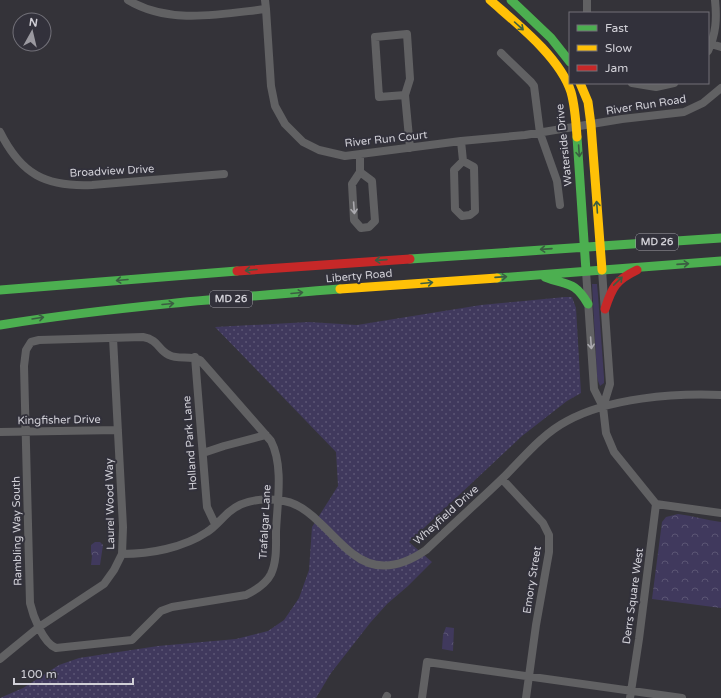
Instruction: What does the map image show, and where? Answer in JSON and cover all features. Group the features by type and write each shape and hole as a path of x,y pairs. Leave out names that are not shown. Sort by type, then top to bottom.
{"main road":[{"name":"Waterside Drive","path":"490,0 536,41 559,70 570,89 576,127 586,271"},
{"path":"511,0 551,38 569,61"},
{"path":"580,84 588,102 592,124 602,270"},
{"name":"Liberty Road","path":"0,290 301,266 721,238"},
{"name":"Liberty Road","path":"0,325 62,315 126,308 540,274 721,261"},
{"path":"605,309 610,293 618,279 646,267"},
{"path":"540,274 552,280 567,283 573,286 584,297 588,304"}],"street":[{"path":"128,0 137,6 151,11 178,15 219,14 266,4"},
{"path":"587,0 587,12"},
{"path":"710,48 718,35 715,0"},
{"name":"River Run Court","path":"266,4 271,86 276,106 285,124 303,142 319,150 346,156 360,155 540,133 576,127"},
{"path":"405,95 379,97 375,37 407,34 410,79 405,95 410,148"},
{"path":"710,48 721,47"},
{"path":"501,53 534,86 540,133 557,181 560,205"},
{"path":"637,84 656,88 670,84"},
{"name":"River Run Road","path":"576,127 684,112 703,103 721,88"},
{"name":"Broadview Drive","path":"0,132 12,153 22,165 33,173 60,184 72,186 92,185 224,174"},
{"path":"461,142 463,161"},
{"path":"360,155 360,172 352,184 354,220 362,228 369,227 375,221 372,181 360,172"},
{"path":"463,161 474,167 475,211 470,215 462,216 455,209 454,170 463,161"},
{"path":"602,270 610,384 603,407"},
{"path":"586,271 594,389 603,407 606,432 614,452 622,464 656,504 721,513"},
{"path":"113,338 148,338 154,341 169,356 195,357"},
{"name":"Laurel Wood Way","path":"1,655 39,627 104,584 114,570 122,554 123,527 113,338"},
{"name":"Rambling Way South","path":"39,627 32,612 30,603 25,357 27,346 31,342 39,340 113,338"},
{"name":"Trafalgar Lane","path":"39,627 50,644 56,648 132,640 162,611 172,607 246,595 265,582 271,574 276,558 278,500 275,448 266,435 200,360 195,357"},
{"name":"Holland Park Lane","path":"195,357 207,507 215,524"},
{"name":"Wheyfield Drive","path":"122,554 145,553 168,549 206,533 231,510 240,505 264,499 286,501 306,510 354,555 365,561 380,566 389,566 414,558 426,550 502,479 541,440 566,422 580,415 620,402 663,397 721,395"},
{"name":"Kingfisher Drive","path":"0,432 118,430"},
{"path":"203,453 266,435"},
{"name":"Emory Street","path":"502,479 543,523 549,535 549,552 536,625 526,698"},
{"name":"Derrs Square West","path":"630,694 640,631 656,504"},
{"path":"422,698 427,662 529,676 630,694 682,698"}],"green space":[{"path":"592,284 597,284 598,295 604,377 604,383 600,386 597,376"},
{"path":"572,297 576,308 581,393 567,401 522,436 409,542 432,562 387,604 370,623 331,673 316,698 0,698 23,688 59,665 79,658 158,646 236,639 268,631 284,620 299,598 309,570 312,527 338,486 336,452 215,327 309,322 357,325 481,305"},
{"path":"678,514 721,522 721,608 652,599 662,522 666,517"},
{"path":"95,542 100,542 103,545 100,565 91,565 91,545"},
{"path":"446,627 454,628 453,651 442,649 443,635"}],"traffic: fast":[{"path":"511,0 551,38 569,61"},
{"path":"577,137 586,271"},
{"path":"410,259 721,238"},
{"path":"497,278 721,261"},
{"path":"0,290 237,271"},
{"path":"545,277 574,287 583,296 588,304"},
{"path":"0,325 127,308 340,289"}],"traffic: slow":[{"path":"490,0 524,30 557,66 571,92 577,137"},
{"path":"580,84 588,102 591,125 602,270"},
{"path":"340,289 497,278"}],"traffic: jam":[{"path":"237,271 410,259"},
{"path":"605,309 610,295 619,281 637,270"}]}
